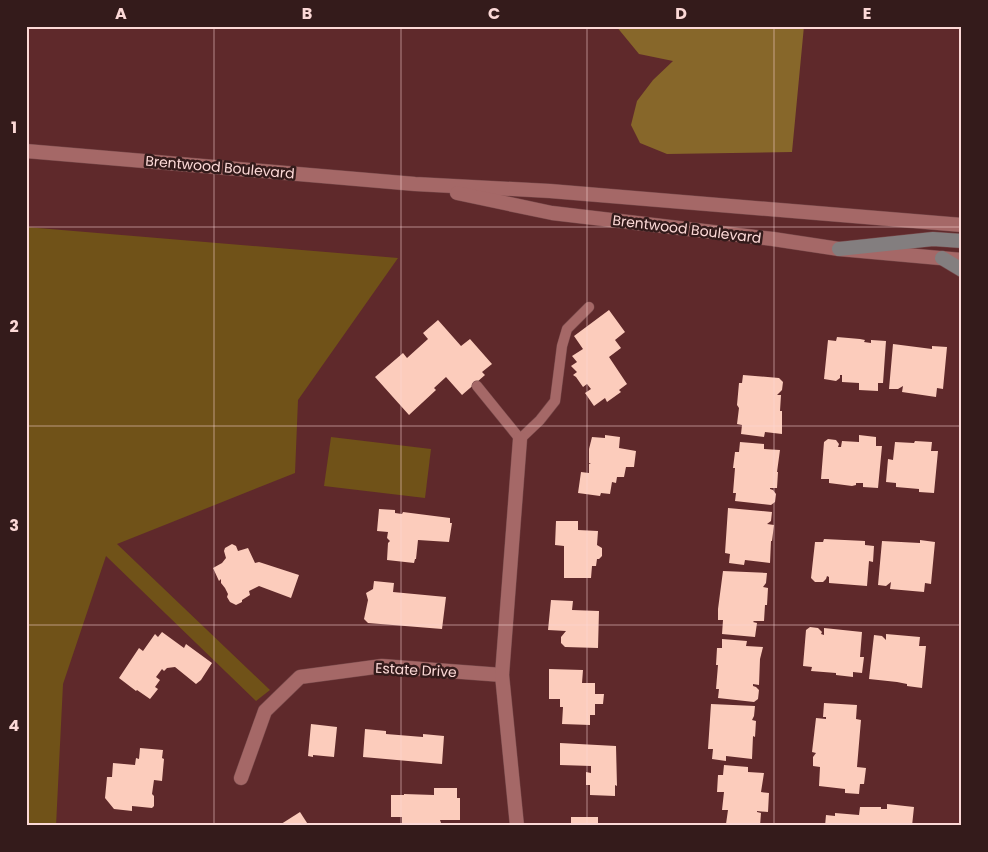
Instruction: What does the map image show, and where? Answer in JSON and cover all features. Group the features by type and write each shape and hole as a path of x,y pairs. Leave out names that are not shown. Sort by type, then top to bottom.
{"main road":[{"path":"839,249 934,239 962,240"},
{"path":"942,258 962,270"}],"street":[{"name":"Brentwood Boulevard","path":"26,151 415,184 550,191 962,225"},
{"name":"Brentwood Boulevard","path":"415,184 552,213 773,239 839,249 962,260"},
{"path":"517,826 502,675 520,439"},
{"name":"Estate Drive","path":"241,778 265,711 300,678 382,666 502,675"}],"lane":[{"path":"477,386 520,439 540,420 555,401 562,346 567,329 589,307"}],"shaded area":[{"path":"616,26 804,26 792,152 667,154 640,143 631,125 637,101 653,80 673,61 639,54"},
{"path":"26,227 398,258 298,400 295,473 117,544 270,690 256,701 106,556 63,684 56,826 26,826"},
{"path":"331,437 431,449 425,498 324,486"}],"building":[{"path":"609,310 625,332 615,340 621,348 609,357 627,384 619,390 621,392 607,402 605,398 594,406 585,393 591,389 587,384 583,387 573,375 577,372 571,366 577,362 572,356 583,349 574,336"},
{"path":"438,320 461,346 470,339 492,364 482,372 485,375 462,395 446,377 434,388 436,390 409,415 375,377 403,353 407,358 428,339 423,333"},
{"path":"837,337 860,339 871,343 871,340 886,341 883,383 878,383 878,391 859,390 859,383 842,382 842,375 836,381 824,379 828,340 836,341"},
{"path":"893,344 932,349 932,346 947,347 943,389 937,388 936,397 902,392 903,386 898,389 889,389"},
{"path":"743,375 779,378 783,382 782,390 777,395 781,395 782,434 765,432 764,437 741,434 742,425 737,424 739,408 737,405 739,383 742,383"},
{"path":"605,435 620,437 619,448 636,451 634,467 626,467 624,477 617,477 616,483 612,482 610,494 601,493 600,496 578,493 581,472 589,473 589,464 591,463 589,463 589,449 592,437 605,438"},
{"path":"859,435 876,437 876,446 882,446 878,488 863,487 863,483 856,483 856,485 852,486 829,483 829,479 821,479 824,442 828,439 836,440 839,444 838,447 841,447 842,441 859,442"},
{"path":"915,441 932,442 931,451 938,451 934,493 919,492 919,489 896,487 896,483 886,482 888,459 893,460 895,442 914,443"},
{"path":"740,442 764,444 764,449 780,450 777,488 770,488 776,494 775,502 771,505 735,501 736,493 733,493 735,468 733,468 735,452 739,452"},
{"path":"728,508 772,512 771,521 767,524 774,525 770,563 745,560 744,565 729,563 730,554 725,553"},
{"path":"379,509 395,510 395,513 402,514 403,512 450,518 450,523 452,523 449,542 418,540 414,563 387,560 388,543 390,541 387,538 388,532 377,531"},
{"path":"556,521 578,521 578,530 598,531 597,545 602,548 602,556 597,559 596,566 592,566 591,578 564,578 564,546 555,545"},
{"path":"824,539 865,541 865,545 874,546 873,562 869,561 867,586 829,583 829,577 827,576 823,582 815,582 811,578 815,542 823,542"},
{"path":"920,540 935,542 931,584 925,583 924,592 890,589 891,582 886,586 878,585 882,541 920,543"},
{"path":"232,544 236,546 238,551 248,548 255,563 259,562 299,575 291,598 259,586 249,591 250,595 242,600 242,602 236,605 230,602 221,579 219,581 213,568 222,563 226,558 225,548"},
{"path":"723,571 767,573 766,583 763,587 768,588 764,621 753,622 757,623 755,637 722,634 723,620 718,620 718,609"},
{"path":"374,581 394,583 393,592 446,597 442,629 368,623 364,619 368,600 366,593 373,589"},
{"path":"551,600 573,601 572,610 599,611 598,648 565,647 561,643 561,637 566,631 548,630"},
{"path":"810,627 818,628 822,632 821,634 824,635 824,628 862,632 860,657 864,657 862,673 853,672 853,677 836,675 836,673 811,671 812,667 803,666 806,630"},
{"path":"162,632 184,648 186,644 212,663 201,680 196,684 175,667 167,668 164,671 162,669 156,677 160,680 155,687 158,689 150,699 119,678 139,648 143,651 155,634 158,637"},
{"path":"886,634 920,637 919,646 926,646 922,688 907,686 907,684 897,682 869,679 874,635 882,636 886,640"},
{"path":"722,639 747,641 746,646 763,647 760,659 759,685 753,684 759,690 758,699 754,702 718,698 719,689 716,689 717,648 722,648"},
{"path":"549,669 583,670 582,683 595,683 595,694 604,694 603,704 595,704 595,715 590,715 590,725 562,724 563,707 560,707 560,699 549,699"},
{"path":"824,703 857,705 856,719 861,720 857,767 866,768 864,784 860,784 859,794 845,793 845,789 819,786 820,767 813,766 813,757 816,753 812,752 816,718 826,719 826,717 823,717"},
{"path":"711,704 755,706 752,720 756,721 752,759 726,756 726,761 712,759 713,749 708,749"},
{"path":"311,724 337,727 334,757 308,756"},
{"path":"365,729 386,731 386,734 423,737 423,734 444,736 442,764 363,757"},
{"path":"560,743 616,746 617,786 615,785 615,796 590,795 590,785 586,785 586,772 591,773 591,766 560,765"},
{"path":"140,748 163,750 162,781 154,780 152,794 154,796 154,806 152,808 132,806 132,811 114,809 105,798 107,777 112,777 113,763 135,765 136,758 139,759"},
{"path":"724,765 748,767 748,772 764,773 761,792 769,793 768,812 757,811 761,813 760,826 726,824 728,810 722,810 724,792 717,792 718,775 723,775"},
{"path":"434,788 457,788 457,798 460,798 460,820 440,820 442,826 402,826 402,817 391,817 391,795 434,795"},
{"path":"887,804 914,807 912,826 825,826 826,815 835,816 835,813 859,815 860,807 881,807 881,809 887,809"},
{"path":"300,812 309,826 278,826"},
{"path":"571,817 598,817 598,824 601,824 601,826 571,826"}]}
